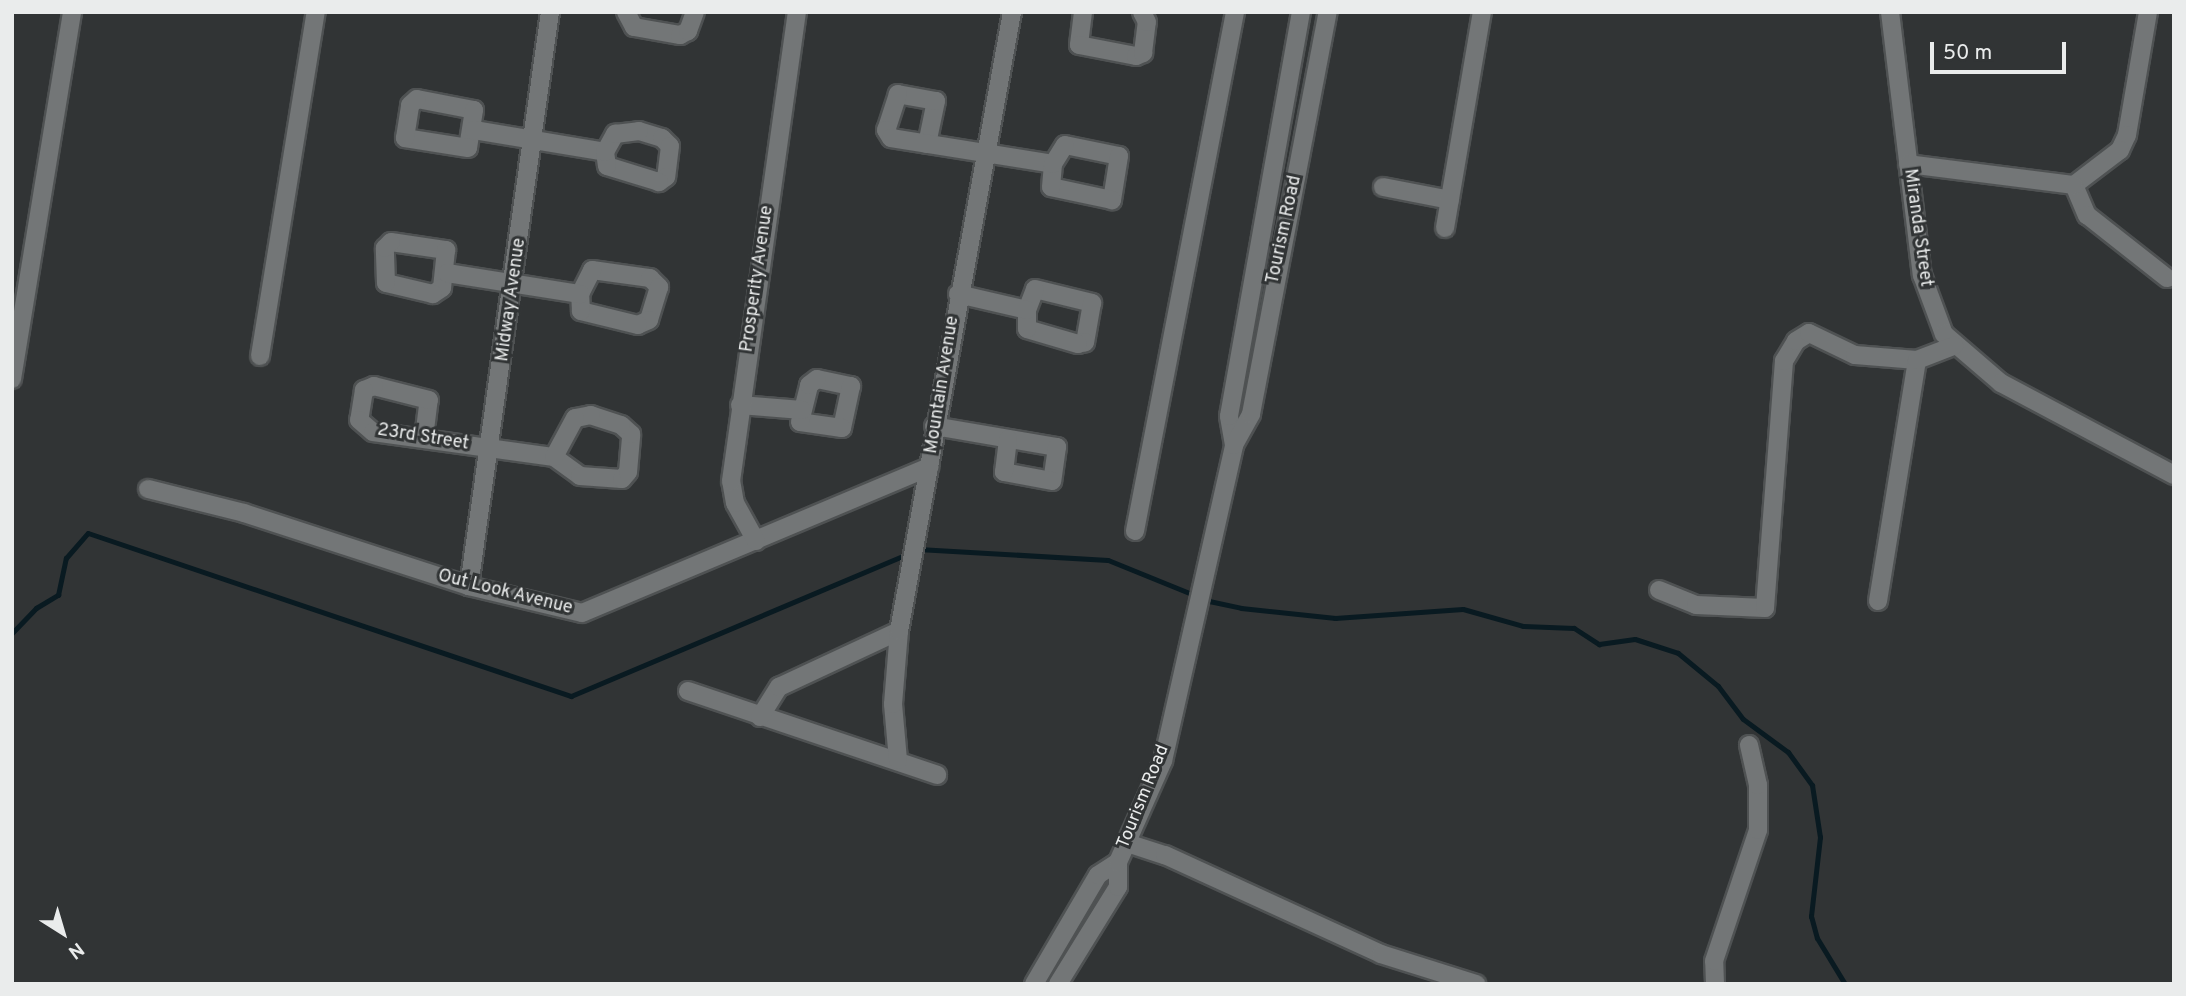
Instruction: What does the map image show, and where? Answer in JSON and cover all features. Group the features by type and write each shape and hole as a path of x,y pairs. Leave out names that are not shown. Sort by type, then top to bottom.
{"street":[{"path":"12,379 72,12"},
{"path":"260,356 316,12"},
{"name":"Midway Avenue","path":"469,586 491,449 550,12"},
{"path":"626,12 634,27 680,35 688,31 695,12"},
{"name":"Prosperity Avenue","path":"756,541 735,503 731,481 797,12"},
{"name":"Mountain Avenue","path":"898,760 893,704 899,631 930,467 934,426 958,294 1012,12"},
{"path":"1083,12 1079,45 1136,56 1143,53 1145,17"},
{"path":"1135,531 1235,12"},
{"name":"Tourism Road","path":"1234,445 1229,416 1301,12"},
{"name":"Tourism Road","path":"1058,984 1118,887 1118,862 1163,761 1234,445 1251,414 1328,12"},
{"path":"1445,228 1482,12"},
{"name":"Miranda Street","path":"1890,12 1922,275 1936,317 1954,346 2001,383 2066,415 2174,475"},
{"path":"1908,164 2074,186 2120,150 2127,135 2148,12"},
{"path":"927,144 937,104 904,93 895,99 886,130 891,138 927,144 987,151 1053,164"},
{"path":"474,130 534,137 605,152"},
{"path":"2074,186 2087,215 2167,278"},
{"path":"1382,187 1450,201"},
{"path":"592,270 646,275 659,287 649,320 638,325 582,311 580,294 592,270"},
{"path":"447,273 580,294"},
{"path":"958,294 1027,310"},
{"path":"1659,590 1696,605 1765,608 1784,362 1796,341 1809,333 1856,355 1917,360 1954,346"},
{"path":"1878,601 1917,360"},
{"name":"23rd Street","path":"424,438 431,405 425,398 374,386 364,390 359,420 373,432 554,457"},
{"path":"740,405 802,410"},
{"path":"591,415 621,425 631,435 628,472 622,479 580,476 554,457 562,434 575,418 591,415"},
{"path":"934,426 1057,447 1050,482 1004,472 1007,439"},
{"name":"Out Look Avenue","path":"148,489 244,513 469,586 582,613 930,467"},
{"path":"760,717 779,687 899,631"},
{"path":"688,691 937,775"},
{"path":"1715,984 1714,961 1758,830 1758,785 1749,744"},
{"path":"1127,843 1165,855 1381,954 1476,984"},
{"name":"Tourism Road","path":"1034,984 1098,875 1118,862"}],"waterway":[{"path":"12,633 36,608 58,595 66,558 88,533 571,696 909,553"},
{"path":"918,549 1108,560 1209,601 1241,608 1335,618 1463,609 1523,626 1574,628 1599,644 1635,639 1678,653 1718,686 1743,719 1788,752 1812,785 1820,837 1811,916 1817,938 1845,984"}]}
